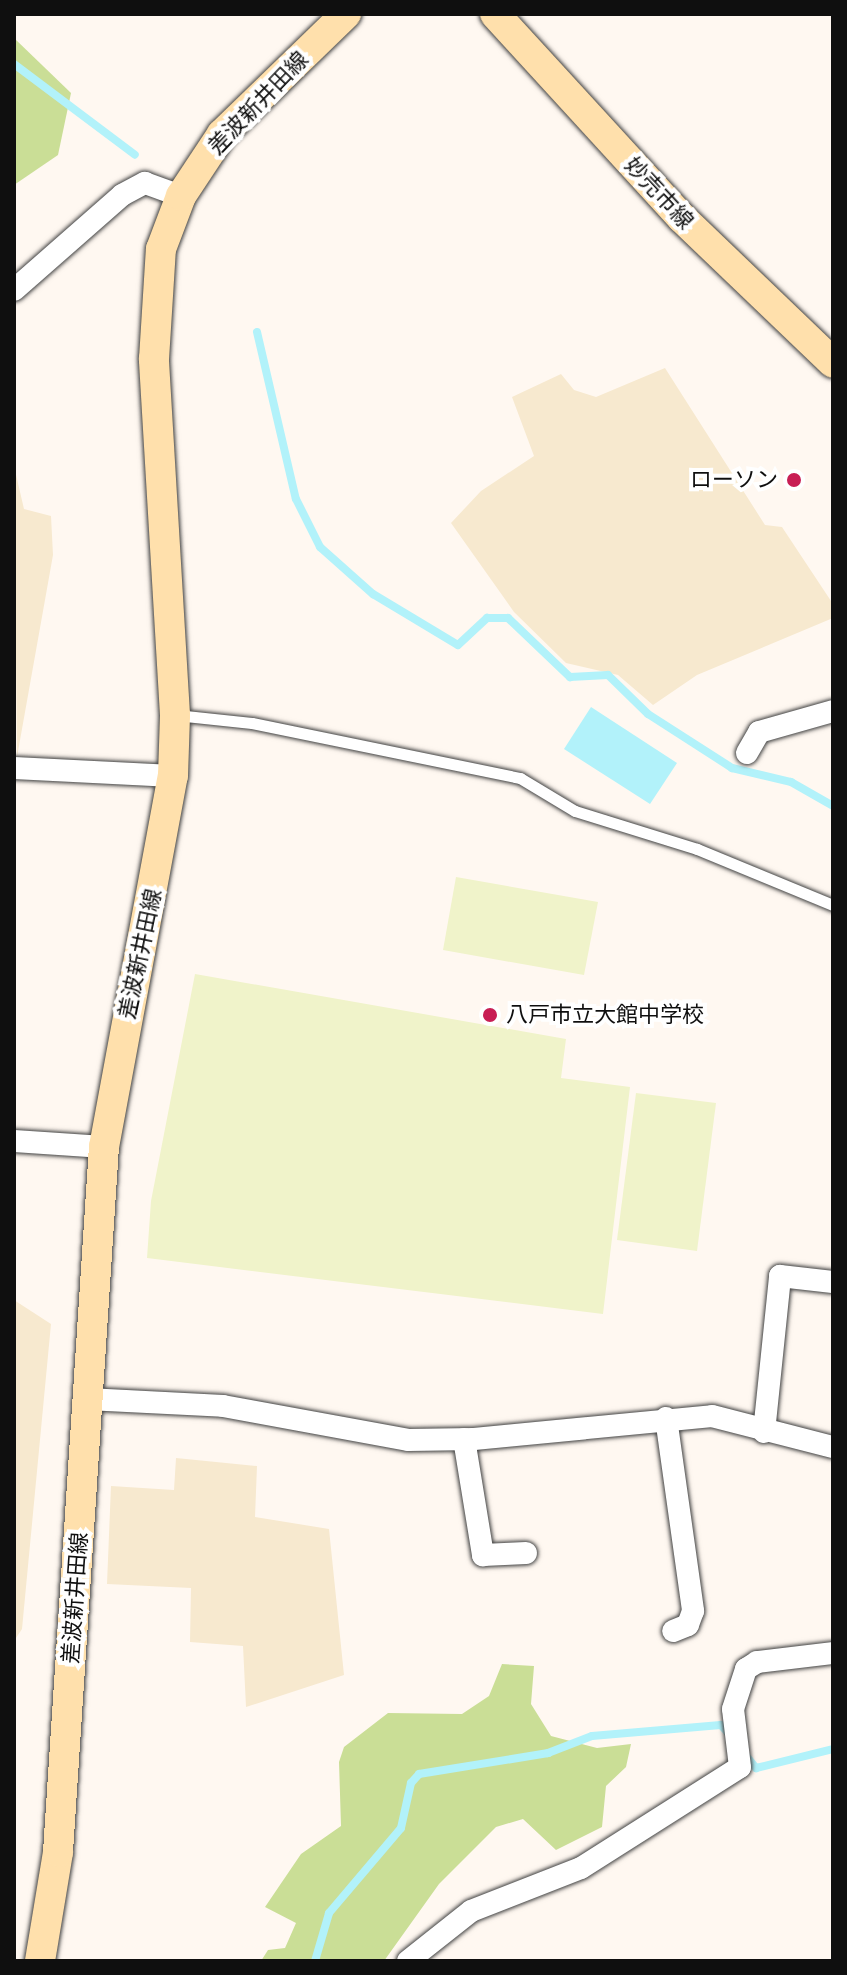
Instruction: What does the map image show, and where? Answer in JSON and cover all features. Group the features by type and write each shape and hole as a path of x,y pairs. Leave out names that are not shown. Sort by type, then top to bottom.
{"main road":[{"name":"差波新井田線","path":"40,1961 58,1852 104,1147 173,776 175,715 154,314 161,249 181,196 222,134 346,14"},
{"name":"妙売市線","path":"495,14 682,218 833,363"}],"street":[{"path":"14,290 122,195 145,183 181,196"},
{"path":"747,753 759,732 833,711"},
{"path":"14,768 173,776"},
{"path":"14,1141 104,1147"},
{"path":"764,1432 780,1276 833,1282"},
{"path":"87,1399 223,1406 408,1440 464,1439 712,1416 764,1432 833,1447"},
{"path":"666,1418 693,1611 688,1625 673,1631"},
{"path":"464,1439 483,1555 526,1553"},
{"path":"408,1961 471,1911 581,1868 740,1767 733,1709 746,1669 757,1662 833,1653"}],"lane":[{"path":"175,715 252,723 520,778 575,811 697,849 833,905"}],"shaded area":[{"path":"665,368 765,525 782,527 833,604 833,618 697,675 653,705 618,675 566,663 514,612 451,523 481,491 534,456 512,397 561,374 574,390 596,397"},
{"path":"14,466 24,509 51,516 53,555 17,757"},
{"path":"14,1300 51,1324 22,1629 14,1641"},
{"path":"176,1458 257,1466 255,1517 329,1529 344,1675 246,1707 243,1646 190,1642 191,1588 107,1584 111,1486 174,1490"}],"green space":[{"path":"14,38 71,93 58,155 14,185"},
{"path":"456,877 598,902 584,975 443,950"},
{"path":"195,974 566,1039 561,1078 630,1087 603,1314 147,1258 151,1201"},
{"path":"636,1093 716,1103 697,1251 617,1240"},
{"path":"502,1664 534,1666 531,1704 551,1736 597,1748 631,1744 626,1767 606,1786 602,1827 556,1850 523,1819 496,1827 439,1884 384,1961 261,1961 268,1950 285,1948 296,1923 265,1907 301,1854 341,1826 339,1762 344,1747 388,1713 462,1714 489,1696"}],"water":[{"path":"591,707 677,763 650,804 564,749"}],"waterway":[{"path":"14,64 135,155"},
{"path":"257,332 296,499 320,547 373,594 458,645 487,618 508,618 570,677 608,675 648,714 732,768 791,782 833,806"},
{"path":"315,1961 329,1913 401,1828 411,1783 419,1774 548,1753 592,1736 721,1725 730,1735"},
{"path":"743,1752 756,1768 833,1749"}],"place":[{"name":"ローソン","path":"794,480"},
{"name":"八戸市立大館中学校","path":"490,1015"}]}
